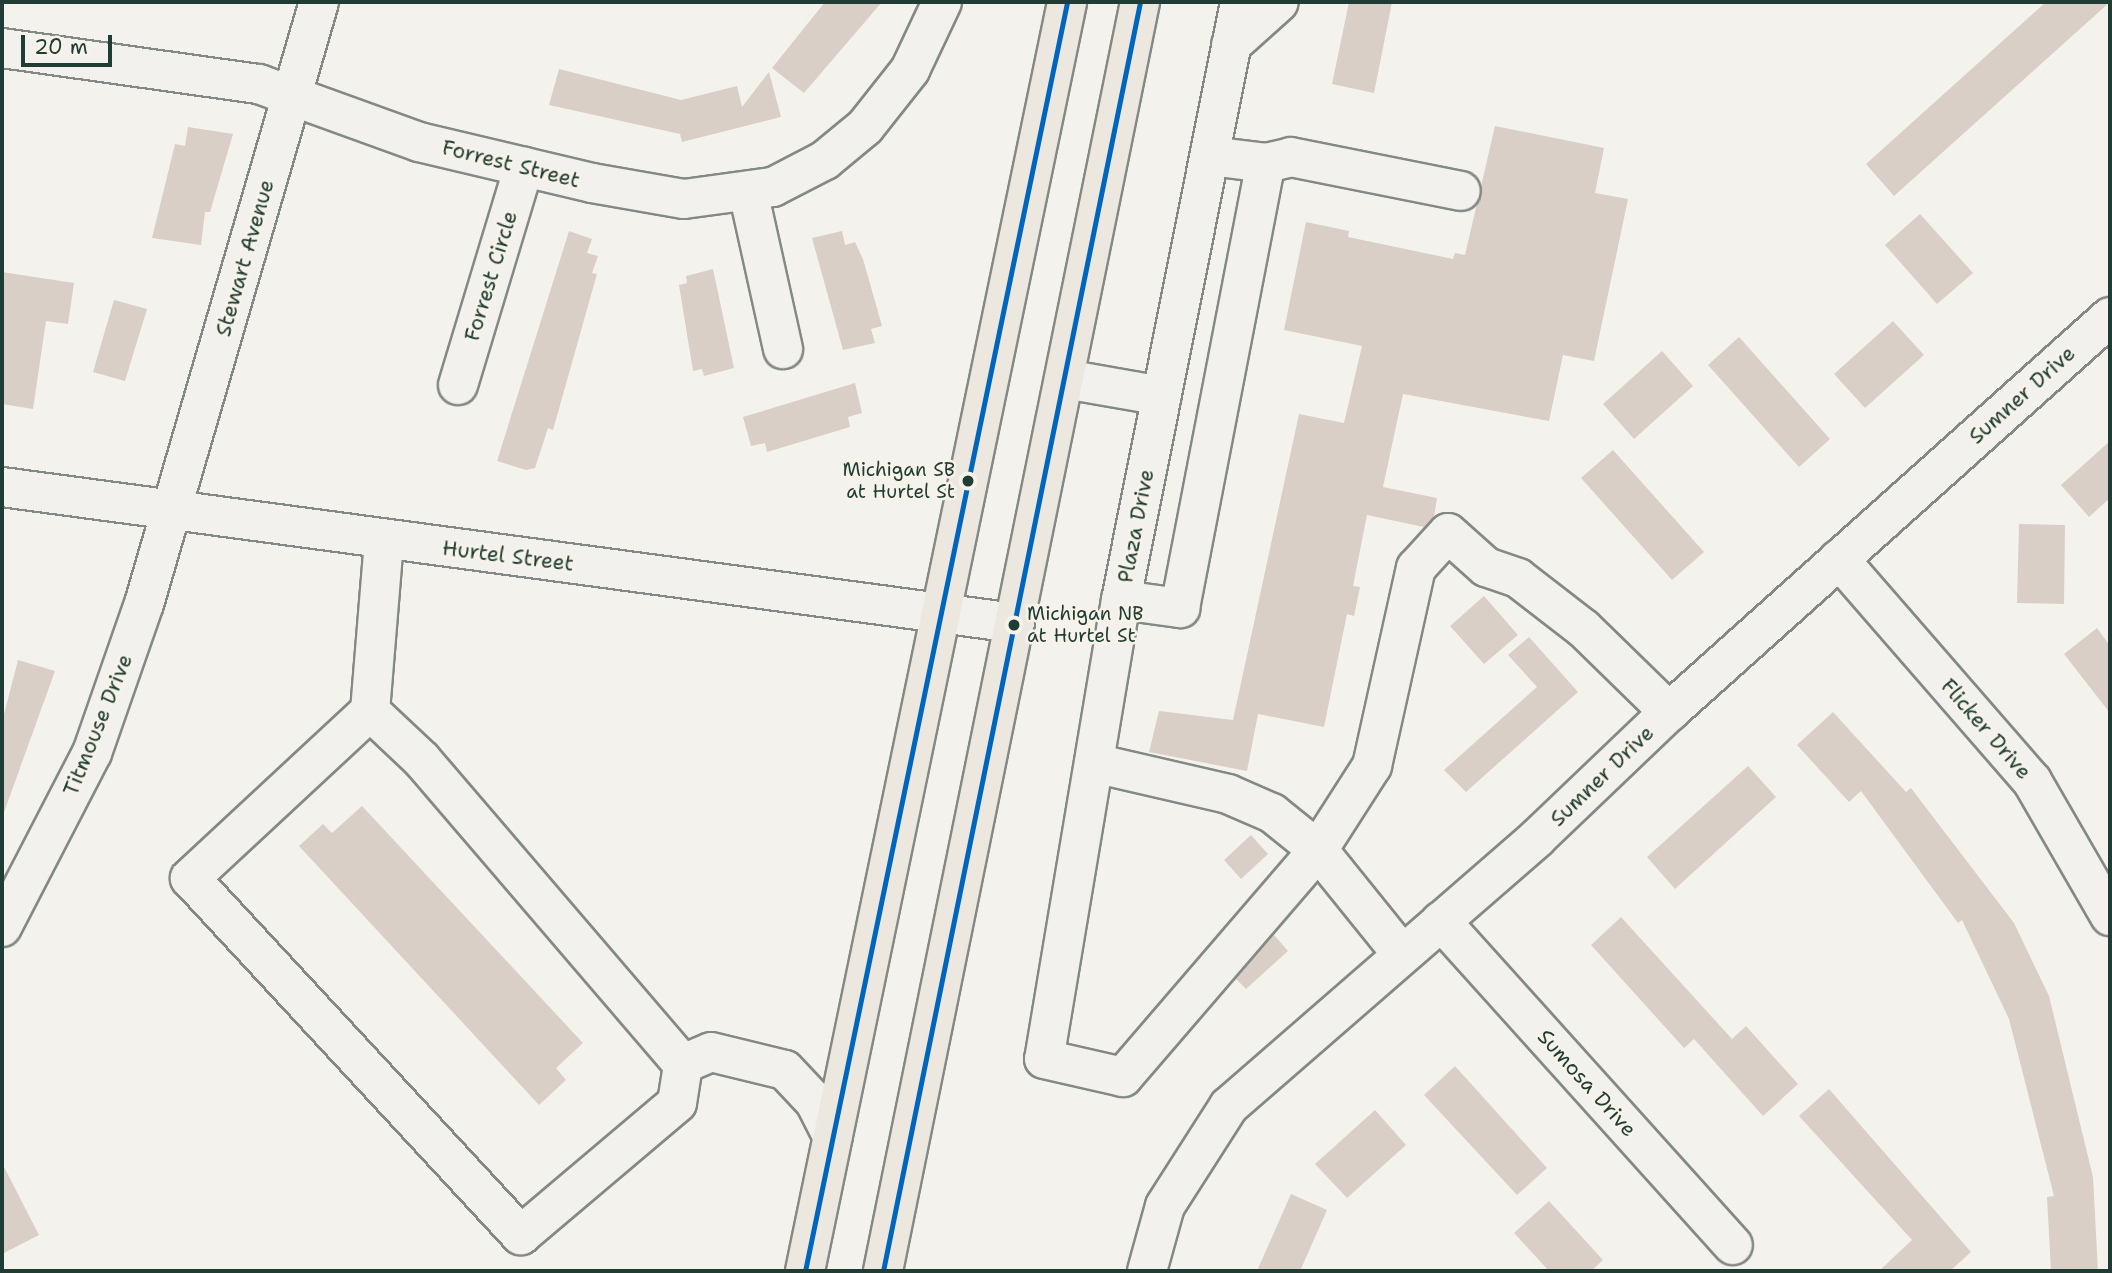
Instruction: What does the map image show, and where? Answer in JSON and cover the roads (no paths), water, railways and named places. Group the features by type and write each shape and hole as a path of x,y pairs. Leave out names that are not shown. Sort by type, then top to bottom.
{"main road":[{"path":"805,1271 1067,2"},
{"path":"883,1271 1140,2"}],"street":[{"name":"Stewart Avenue","path":"171,513 319,2"},
{"name":"Forrest Street","path":"2,48 258,84 419,142 524,167 684,199 773,187 825,160 865,127 910,70 942,2"},
{"name":"Plaza Drive","path":"1240,2 1121,600 1044,1059 1123,1077 1318,850"},
{"path":"1231,45 1279,2"},
{"path":"1210,156 1266,163 1291,157 1461,191"},
{"path":"1121,600 1180,608 1266,163"},
{"name":"Forrest Circle","path":"458,386 524,167"},
{"path":"748,191 783,349"},
{"name":"Sumner Drive","path":"1147,1271 1165,1206 1229,1106 1441,921 1669,712 2110,317"},
{"path":"1065,379 1162,396"},
{"name":"Hurtel Street","path":"2,487 171,513 943,611 1015,623"},
{"name":"Titmouse Drive","path":"2,927 92,753 171,513"},
{"path":"1318,850 1372,766 1416,568 1448,533 1486,567 1518,578 1584,629 1669,712"},
{"path":"370,711 422,760 683,1064 677,1103 521,1235 190,878 370,711 384,541"},
{"name":"Flicker Drive","path":"1839,559 2032,781 2110,916"},
{"path":"1094,763 1228,794 1272,813 1318,850 1402,954"},
{"name":"Sumosa Drive","path":"1441,921 1733,1245"},
{"path":"683,1064 711,1052 785,1070 815,1102 833,1138"}],"place":[{"name":"Michigan SB at Hurtel St","path":"968,481"},
{"name":"Michigan NB at Hurtel St","path":"1014,625"}]}
